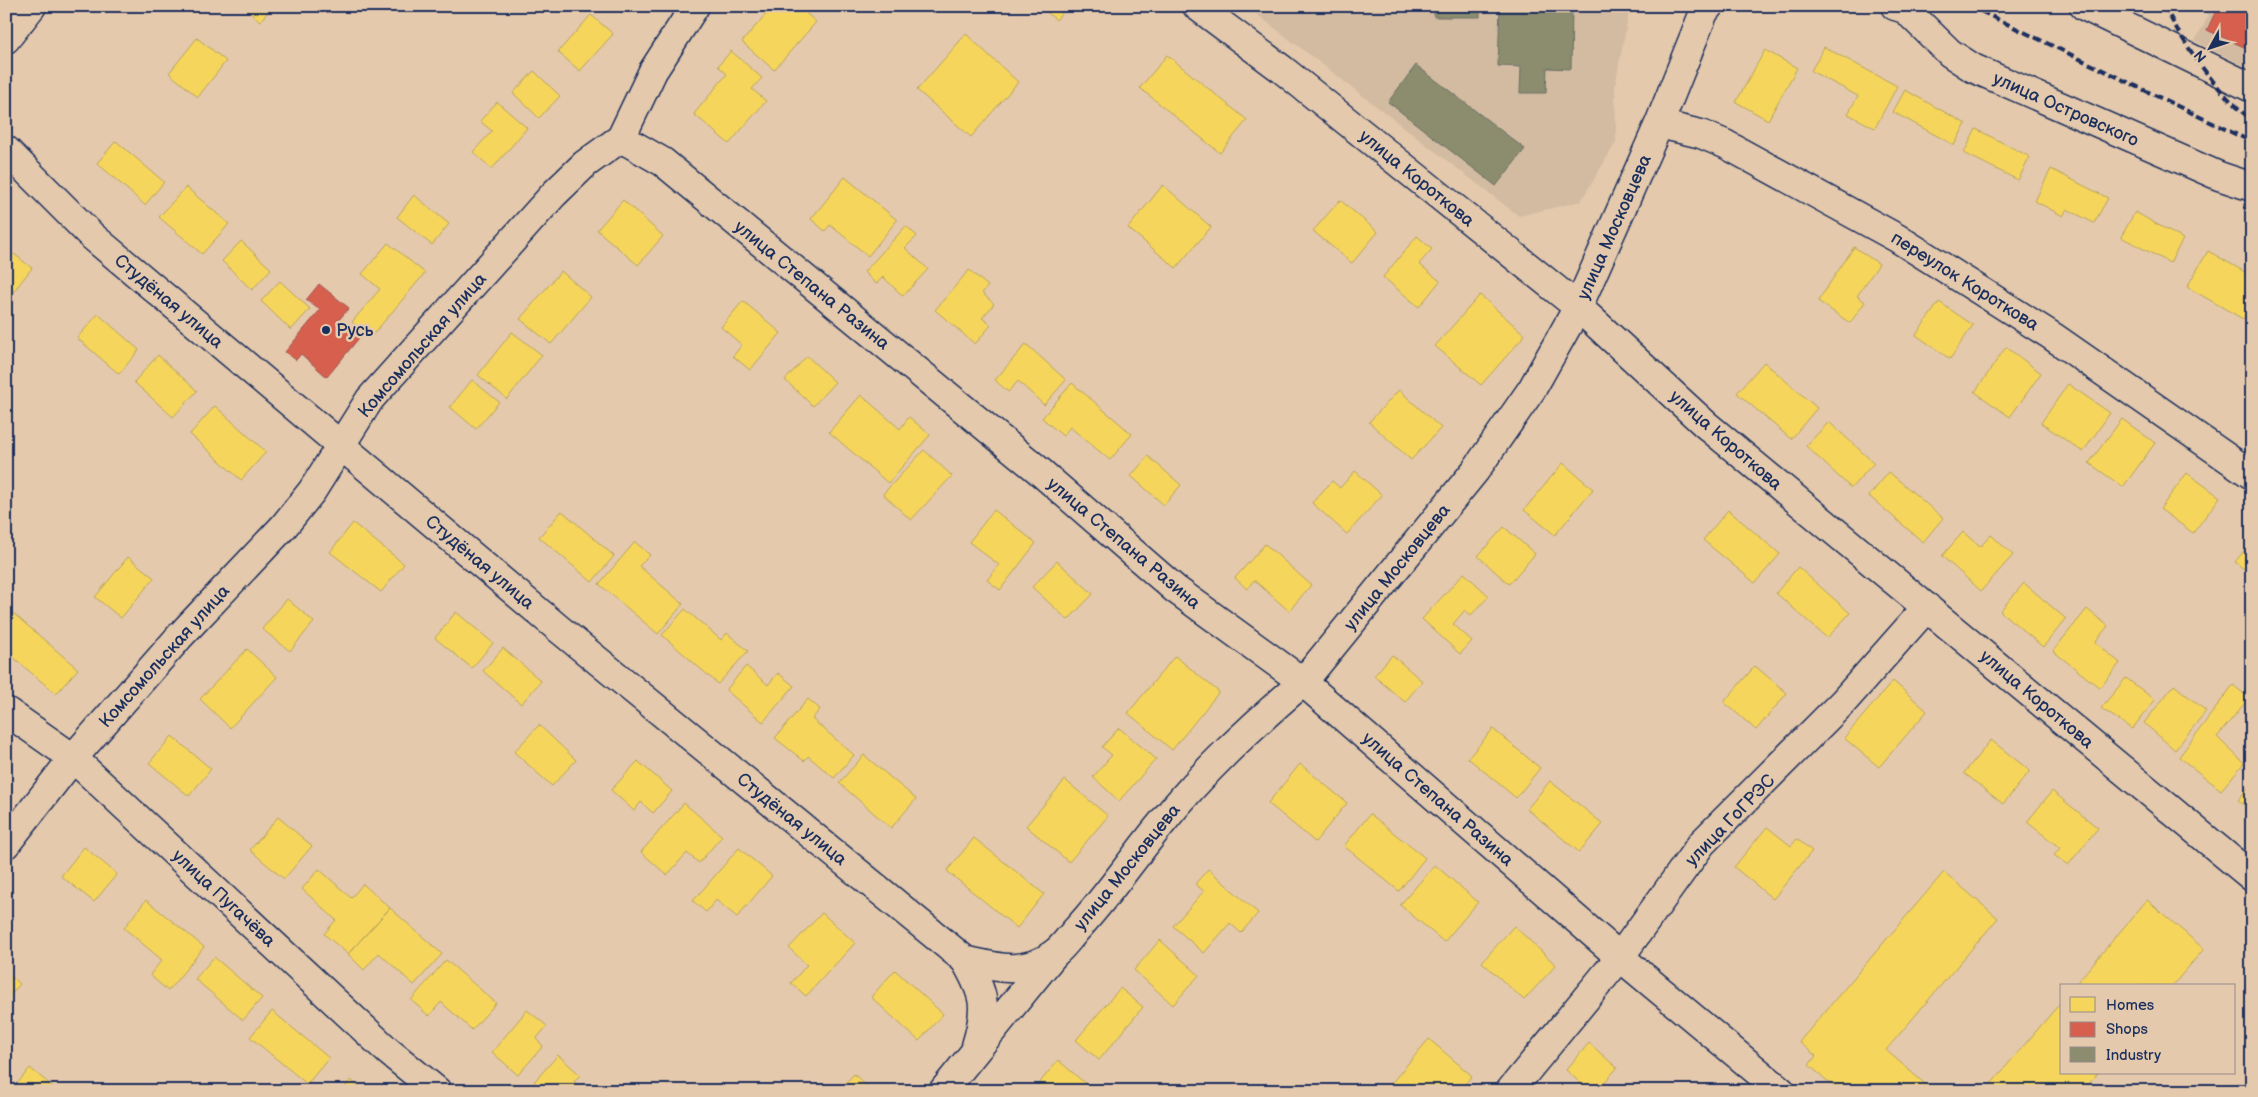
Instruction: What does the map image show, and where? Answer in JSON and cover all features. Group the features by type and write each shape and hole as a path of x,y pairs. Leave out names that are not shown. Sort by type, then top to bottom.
{"street":[{"path":"6,39 32,6"},
{"name":"Комсомольская улица","path":"6,844 73,758 180,636 284,526 312,491 370,399 548,201 584,164 621,138 653,71 695,6"},
{"name":"улица Короткова","path":"1197,6 1283,70 1578,307 1705,424 2252,877"},
{"name":"улица Московцева","path":"943,1091 1055,953 1088,917 1161,823 1214,763 1252,726 1303,682 1476,471 1532,389 1578,307 1659,124 1708,6"},
{"path":"2084,6 2252,88"},
{"name":"улица Островского","path":"1903,7 1950,53 1973,68 2219,176 2252,188"},
{"name":"переулок Короткова","path":"1659,124 1701,134 1725,144 1897,238 2052,336 2252,474"},
{"name":"улица Степана Разина","path":"621,138 663,162 1038,469 1175,589 1303,682 1620,957 1781,1091"},
{"name":"Студёная улица","path":"6,150 92,236 559,628 965,960"},
{"name":"улица ГоГРЭС","path":"1510,1091 1620,957 1702,843 1843,702 1926,607"},
{"name":"улица Пугачёва","path":"6,711 73,758 388,1051 437,1091"},
{"path":"965,960 1000,969 1026,967 1055,953"},
{"name":"улица Московцева","path":"965,960 980,987 984,1005 982,1026 974,1052"}],"shaded area":[{"path":"1246,6 1630,6 1615,86 1616,142 1581,201 1519,216"},
{"path":"2194,6 2252,6 2252,70 2195,41 2209,15"}],"building: Homes":[{"path":"243,6 273,6 260,21"},
{"path":"773,6 798,6 816,22 774,70 742,42"},
{"path":"1040,6 1068,6 1056,20"},
{"path":"591,15 613,34 580,71 558,52"},
{"path":"966,34 1018,82 971,137 917,90"},
{"path":"197,38 226,61 198,97 169,73"},
{"path":"1824,47 1897,86 1875,128 1848,114 1858,96 1811,71"},
{"path":"1765,50 1797,68 1768,120 1736,102"},
{"path":"731,51 762,78 752,89 766,101 729,144 694,114 727,74 718,66"},
{"path":"1167,55 1247,120 1220,153 1140,88"},
{"path":"534,71 560,96 539,118 513,93"},
{"path":"1905,90 1966,124 1954,145 1893,112"},
{"path":"497,102 527,128 492,169 473,152 492,131 480,121"},
{"path":"1976,129 2030,157 2018,180 1964,153"},
{"path":"116,141 164,182 145,205 97,163"},
{"path":"2051,169 2108,198 2094,223 2067,209 2063,216 2035,201"},
{"path":"845,177 897,220 868,256 830,225 825,231 811,219"},
{"path":"1163,185 1211,227 1176,268 1128,228"},
{"path":"186,187 229,224 202,254 159,217"},
{"path":"414,195 449,224 432,245 397,217"},
{"path":"623,200 663,236 638,265 597,230"},
{"path":"1340,200 1378,232 1352,263 1313,231"},
{"path":"2135,212 2183,239 2170,263 2121,237"},
{"path":"906,226 917,236 905,248 928,269 903,296 883,277 876,284 864,272"},
{"path":"1417,236 1432,249 1419,264 1440,281 1419,307 1383,277"},
{"path":"241,241 271,269 252,290 222,261"},
{"path":"388,243 425,273 370,338 352,322 380,289 362,274"},
{"path":"1854,247 1879,264 1857,296 1865,302 1850,323 1818,301"},
{"path":"2208,251 2252,276 2252,304 2243,319 2187,287"},
{"path":"14,254 32,268 6,301 6,264"},
{"path":"969,270 988,286 982,293 994,304 982,318 991,325 975,344 935,310"},
{"path":"561,271 591,297 551,344 520,319"},
{"path":"280,281 310,309 291,330 261,301"},
{"path":"1480,295 1525,335 1481,385 1435,346"},
{"path":"743,301 781,333 750,370 733,356 742,345 721,327"},
{"path":"1939,302 1973,325 1950,359 1916,335"},
{"path":"98,314 139,350 119,374 77,338"},
{"path":"512,332 542,355 507,399 478,375"},
{"path":"1026,344 1066,380 1044,405 1018,381 1008,392 995,380"},
{"path":"2006,347 2041,373 2010,417 1975,392"},
{"path":"158,355 197,391 173,417 134,382"},
{"path":"807,356 835,382 813,406 785,380"},
{"path":"1764,362 1817,408 1791,439 1737,393"},
{"path":"472,380 499,402 476,429 450,407"},
{"path":"1072,383 1132,434 1110,460 1070,427 1063,436 1042,418"},
{"path":"2068,384 2110,413 2083,452 2041,423"},
{"path":"1399,390 1441,428 1411,460 1369,422"},
{"path":"861,395 900,429 909,417 930,435 888,483 829,432"},
{"path":"215,406 266,452 241,480 190,434"},
{"path":"2122,419 2155,443 2123,487 2089,463"},
{"path":"1829,422 1874,463 1851,488 1806,446"},
{"path":"924,450 952,476 911,520 883,494"},
{"path":"1148,456 1181,485 1164,505 1131,476"},
{"path":"1563,463 1593,489 1555,535 1524,510"},
{"path":"1355,471 1382,495 1347,534 1312,503 1332,481 1340,488"},
{"path":"1889,472 1943,518 1923,542 1869,496"},
{"path":"2187,473 2220,497 2193,533 2160,509"},
{"path":"994,510 1036,543 1000,590 987,580 999,565 969,542"},
{"path":"1728,510 1780,554 1755,583 1703,540"},
{"path":"562,511 614,556 592,582 539,537"},
{"path":"353,523 404,564 381,592 330,552"},
{"path":"1504,527 1535,554 1509,584 1478,556"},
{"path":"1963,532 1980,547 1991,535 2013,555 1981,591 1942,556"},
{"path":"2252,541 2252,575 2235,562"},
{"path":"635,542 650,555 639,566 683,604 658,634 599,584"},
{"path":"1265,544 1311,585 1289,611 1254,580 1247,589 1235,578"},
{"path":"128,557 154,578 121,618 95,597"},
{"path":"1057,561 1093,594 1068,620 1032,587"},
{"path":"1798,567 1850,613 1827,638 1776,593"},
{"path":"1464,573 1489,596 1471,615 1465,610 1453,624 1472,641 1460,654 1422,619"},
{"path":"2024,583 2066,619 2043,647 2000,611"},
{"path":"287,599 314,622 290,651 262,629"},
{"path":"7,608 78,669 56,694 6,651"},
{"path":"685,609 721,640 727,633 748,651 718,684 662,635"},
{"path":"2087,609 2108,626 2095,642 2120,663 2100,688 2053,651"},
{"path":"456,612 493,643 472,668 435,638"},
{"path":"503,648 541,681 521,704 483,671"},
{"path":"247,649 277,677 230,728 200,699"},
{"path":"1392,655 1422,681 1405,702 1374,676"},
{"path":"1175,656 1219,692 1172,750 1128,713"},
{"path":"746,666 768,685 778,673 794,686 763,722 726,690"},
{"path":"1755,666 1787,693 1756,730 1724,702"},
{"path":"2126,678 2155,700 2132,729 2101,708"},
{"path":"1893,681 1927,711 1879,767 1844,738"},
{"path":"2174,685 2206,711 2175,750 2144,723"},
{"path":"2233,685 2249,698 2217,737 2244,763 2221,790 2179,757"},
{"path":"808,699 820,709 812,719 854,755 834,778 808,756 804,761 775,738"},
{"path":"539,725 576,760 552,786 514,752"},
{"path":"1119,728 1156,759 1119,801 1093,777 1112,755 1102,747"},
{"path":"1493,729 1540,768 1516,798 1468,758"},
{"path":"172,736 211,769 189,796 149,763"},
{"path":"1991,740 2030,771 2003,804 1964,773"},
{"path":"864,755 916,799 891,828 839,783"},
{"path":"638,761 672,791 653,813 641,802 634,811 611,790"},
{"path":"1300,764 1347,803 1315,842 1268,803"},
{"path":"1065,780 1108,816 1069,862 1026,826"},
{"path":"1550,781 1603,824 1579,852 1527,809"},
{"path":"2252,783 2252,811 2238,800"},
{"path":"2052,791 2098,828 2068,865 2054,855 2060,848 2027,822"},
{"path":"684,803 722,836 699,863 687,853 667,875 641,852"},
{"path":"1370,814 1425,858 1399,891 1344,846"},
{"path":"278,817 312,846 284,879 250,850"},
{"path":"1767,827 1791,846 1797,839 1812,851 1773,899 1734,867"},
{"path":"974,838 1044,894 1017,928 947,871"},
{"path":"84,847 117,874 94,902 61,876"},
{"path":"739,848 772,876 737,917 716,900 706,912 693,901"},
{"path":"1435,865 1478,902 1444,942 1400,905"},
{"path":"319,869 351,898 363,884 390,908 348,954 324,934 336,920 302,889"},
{"path":"1208,869 1258,913 1241,933 1230,923 1204,953 1173,926 1204,891 1195,884"},
{"path":"1944,872 1998,918 1886,1050 1933,1091 1839,1091 1809,1065 1816,1056 1799,1042"},
{"path":"146,900 204,947 168,991 150,975 162,960 124,928"},
{"path":"2147,900 2204,949 2174,984 2076,984"},
{"path":"390,908 442,954 414,985 379,953 364,970 348,954"},
{"path":"822,913 855,943 806,996 791,983 807,965 789,948"},
{"path":"1514,926 1556,965 1524,1000 1482,962"},
{"path":"1160,940 1199,975 1173,1005 1134,970"},
{"path":"214,957 262,998 243,1020 195,979"},
{"path":"446,960 496,1003 472,1030 441,1002 429,1016 411,1000"},
{"path":"895,970 943,1014 919,1041 871,997"},
{"path":"6,972 20,984 6,1000"},
{"path":"1120,988 1143,1007 1099,1060 1076,1040"},
{"path":"2060,1003 2060,1074 2097,1074 2083,1091 1985,1091"},
{"path":"527,1010 547,1026 536,1039 543,1046 518,1075 492,1052"},
{"path":"272,1011 329,1058 307,1084 250,1037"},
{"path":"1429,1039 1472,1076 1459,1091 1394,1091 1389,1086"},
{"path":"1589,1043 1617,1068 1597,1091 1589,1091 1566,1070"},
{"path":"558,1055 580,1075 574,1081 585,1091 543,1091 534,1082"},
{"path":"1058,1060 1094,1091 1033,1091"},
{"path":"30,1068 58,1091 11,1091"},
{"path":"854,1074 872,1091 838,1091"},
{"path":"351,1080 363,1091 342,1091"}],"building: Shops":[{"path":"2218,6 2252,6 2252,35 2246,48 2207,30"},
{"name":"Русь","path":"319,284 349,308 338,321 359,338 327,377 301,354 296,360 285,352 320,310 306,300"}],"building: Industry":[{"path":"1434,6 1480,6 1480,17 1434,17"},
{"path":"1500,6 1572,6 1571,69 1547,68 1546,93 1520,93 1521,67 1498,66"},
{"path":"1416,65 1525,149 1496,186 1388,102"}],"railway":[{"path":"1970,6 2252,142"},
{"path":"2164,6 2202,68 2226,96 2252,120"}],"place":[{"name":"Русь","path":"326,330"}]}
